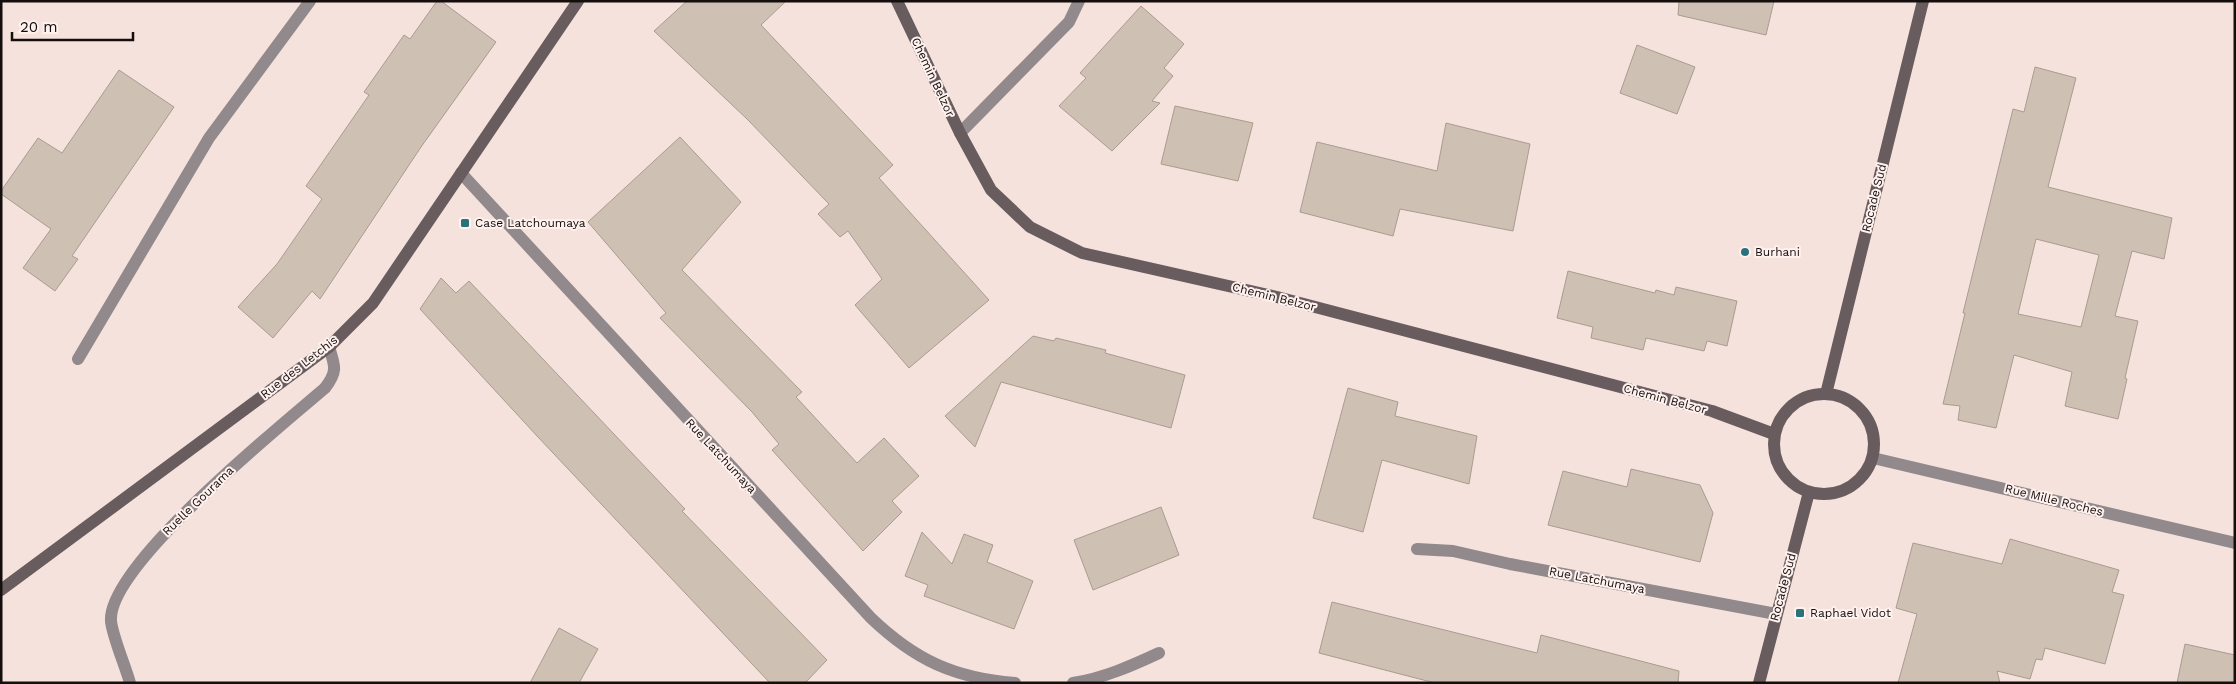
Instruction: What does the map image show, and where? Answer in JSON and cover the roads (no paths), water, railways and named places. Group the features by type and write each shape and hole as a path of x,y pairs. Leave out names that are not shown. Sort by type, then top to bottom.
{"street":[{"path":"78,359 209,138 310,1"},
{"name":"Rue des Letchis","path":"1,590 329,346 373,303 578,1"},
{"name":"Chemin Belzor","path":"897,1 960,133 991,190 1030,227 1082,253 1277,297 1712,412 1774,434"},
{"path":"960,133 1069,22 1079,1"},
{"name":"Rocade Sud","path":"1826,394 1923,1"},
{"name":"Rue Latchumaya","path":"461,174 864,611 894,640 929,663 960,674 1015,683"},
{"name":"Ruelle Gourama","path":"130,683 111,620 118,594 153,546 218,480 325,388 334,377 335,366 329,346"},
{"path":"1826,394 1841,396 1854,403 1865,414 1872,428 1874,442 1873,458 1866,472 1855,484 1825,494 1809,492 1795,486 1785,476 1777,463 1773,448 1774,434 1787,409 1799,400 1812,395 1826,394"},
{"name":"Rue Mille Roches","path":"1873,458 2235,543"},
{"name":"Rocade Sud","path":"1759,683 1809,492"},
{"name":"Rue Latchumaya","path":"1417,549 1453,551 1510,564 1776,614"},
{"path":"1073,683 1093,680 1120,671 1159,653"}],"place":[{"name":"Case Latchoumaya","path":"465,223"},
{"name":"Burhani","path":"1745,252"},
{"name":"Raphael Vidot","path":"1800,613"}]}
